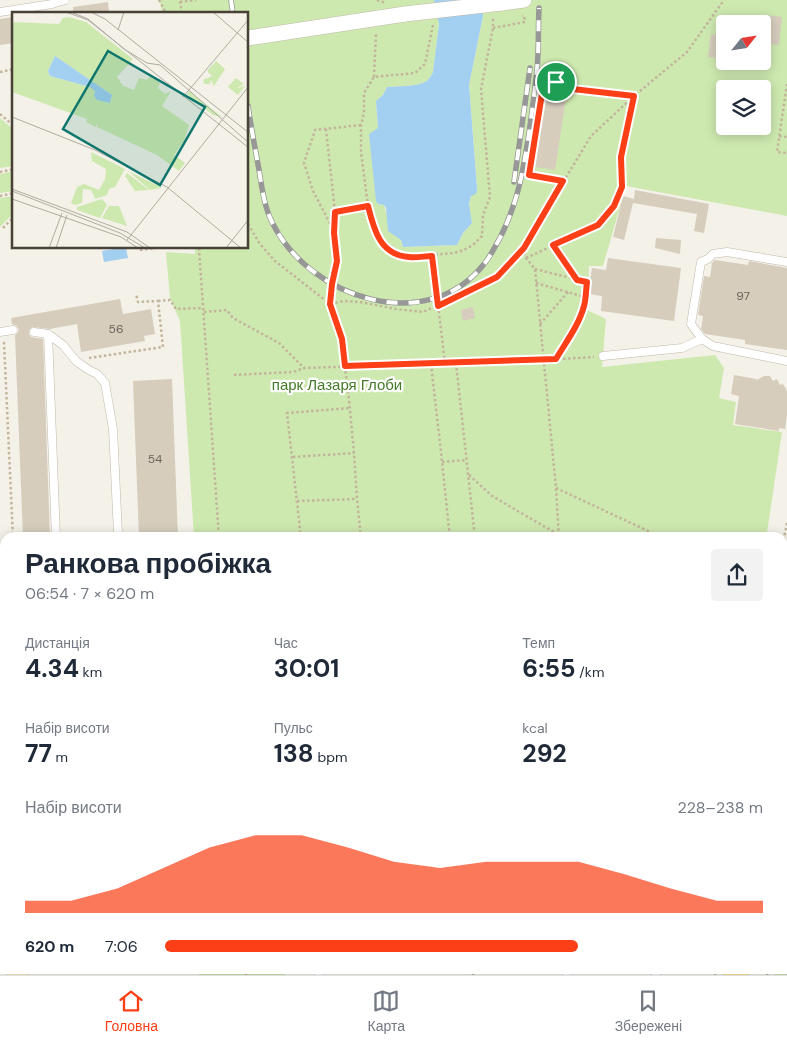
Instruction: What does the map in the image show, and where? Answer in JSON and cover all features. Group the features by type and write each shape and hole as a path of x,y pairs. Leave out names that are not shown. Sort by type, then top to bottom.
{"street":[{"path":"249,38 405,14 498,8 524,0"}],"lane":[{"path":"0,12 52,4 65,0"},
{"path":"787,262 727,252 713,254 701,262 691,324 702,339 713,346 787,360"},
{"path":"2,332 13,330"},
{"path":"34,332 48,334 63,345 76,361 97,374 105,383 113,429 118,532"},
{"path":"48,334 56,532"},
{"path":"603,356 682,348 702,339"}],"path":[{"path":"159,0 165,12"},
{"path":"180,1 196,0"},
{"path":"330,304 344,301 360,302 423,312 497,277 524,248 590,136 687,52 724,0"},
{"path":"376,19 374,77 364,93 364,113 361,125 361,152 368,206 373,228 378,238 388,249 397,255 409,257 432,256 464,250 474,245 482,236 483,216 490,197 481,89 498,8"},
{"path":"493,28 525,22 524,16 516,16"},
{"path":"374,77 415,73 425,64 434,22"},
{"path":"543,93 554,94 556,82 544,81 529,175 563,181"},
{"path":"787,84 777,152 787,153"},
{"path":"555,87 634,96"},
{"path":"526,258 598,225 614,206 622,187 621,157 634,96"},
{"path":"0,114 12,124"},
{"path":"334,233 313,191 304,163 315,130 361,125"},
{"path":"326,129 335,212 334,233 337,261 330,304 342,339 360,532"},
{"path":"779,136 787,137"},
{"path":"335,212 368,206"},
{"path":"3,228 12,219"},
{"path":"249,226 260,244 275,261 330,304"},
{"path":"553,245 577,280"},
{"path":"524,248 526,258 535,269 559,532"},
{"path":"140,250 148,249"},
{"path":"198,249 204,308 219,532"},
{"path":"432,256 445,363"},
{"path":"535,269 587,282 585,304 556,359"},
{"path":"536,283 585,297"},
{"path":"540,324 568,292"},
{"path":"136,294 138,302 170,300 176,309 204,308"},
{"path":"76,361 163,346 158,301"},
{"path":"204,312 228,310 233,318 279,343 304,368"},
{"path":"2,332 13,532"},
{"path":"234,374 293,372 304,368 345,366 544,360 603,356"},
{"path":"456,363 474,532"},
{"path":"431,364 449,532"},
{"path":"300,532 288,413 350,408"},
{"path":"293,457 354,453"},
{"path":"442,462 466,460"},
{"path":"468,474 492,496 552,532"},
{"path":"556,488 650,532"},
{"path":"297,501 357,498"}],"green space":[{"name":"парк Лазаря Глоби","path":"160,0 434,0 439,24 433,72 428,80 421,84 387,87 383,95 376,101 378,204 384,205 392,233 401,240 403,247 457,245 463,233 472,223 469,208 470,201 477,188 469,85 483,16 483,0 787,0 787,216 626,186 603,266 589,266 587,310 606,319 602,367 715,355 724,368 719,398 736,402 733,425 782,432 767,532 194,532 180,321 170,298 166,252 195,254 195,249 249,249 249,12 162,12"},
{"path":"0,118 12,128 12,166 0,168"},
{"path":"12,171 12,191 0,193 0,174"},
{"path":"12,196 12,215 0,227 0,198"},
{"path":"199,974 285,974 285,975"}],"water":[{"path":"434,0 483,0 483,16 469,85 477,191 471,196 469,204 472,223 463,233 457,245 403,247 401,240 388,231 386,208 376,201 369,134 378,128 376,101 383,95 387,87 421,84 428,80 433,72 439,24"},
{"path":"126,249 128,258 104,262 102,251"}],"building":[{"path":"108,2 109,12 73,12 73,7"},
{"path":"771,16 782,17 779,45 771,44"},
{"path":"12,17 12,43 0,45 0,19"},
{"path":"711,34 716,35 716,58 708,57"},
{"path":"545,95 566,98 555,170 535,167"},
{"path":"635,190 709,204 704,233 694,231 697,214 633,203 624,240 613,237 623,196 634,199"},
{"path":"656,238 681,240 680,254 655,248"},
{"path":"608,258 681,268 674,321 601,311 602,296 588,294 592,268 606,270"},
{"path":"715,260 748,265 749,261 787,268 787,350 745,344 745,340 705,334 701,329 703,316 698,315 704,276 710,277 712,263"},
{"path":"120,299 123,314 151,309 155,334 144,336 145,341 81,352 77,324 50,329 32,327 29,331 31,337 43,339 50,532 23,532 15,335 19,330 17,326 12,324 11,318"},
{"path":"473,307 475,318 463,321 461,310"},
{"path":"734,375 757,380 764,376 770,376 773,381 777,379 780,385 783,384 787,391 785,429 779,428 779,431 735,424 739,396 731,394"},
{"path":"172,379 178,532 139,532 133,381"}],"railway":[{"path":"231,0 233,12"},
{"path":"249,112 265,204 273,224 290,250 314,272 341,288 371,299 402,303 432,299 460,286 484,264 500,238 516,199 527,147 538,61 539,8"},
{"path":"514,182 530,68"}],"route":[{"path":"544,81 556,82 555,87 634,96 621,157 622,187 614,206 598,225 553,245 577,280 587,282 585,304 576,325 556,359 345,366 342,339 330,304 337,261 334,233 335,212 368,206 373,228 378,238 388,249 397,255 409,257 432,256 438,306 497,277 524,248 563,181 529,175 544,81"}]}
